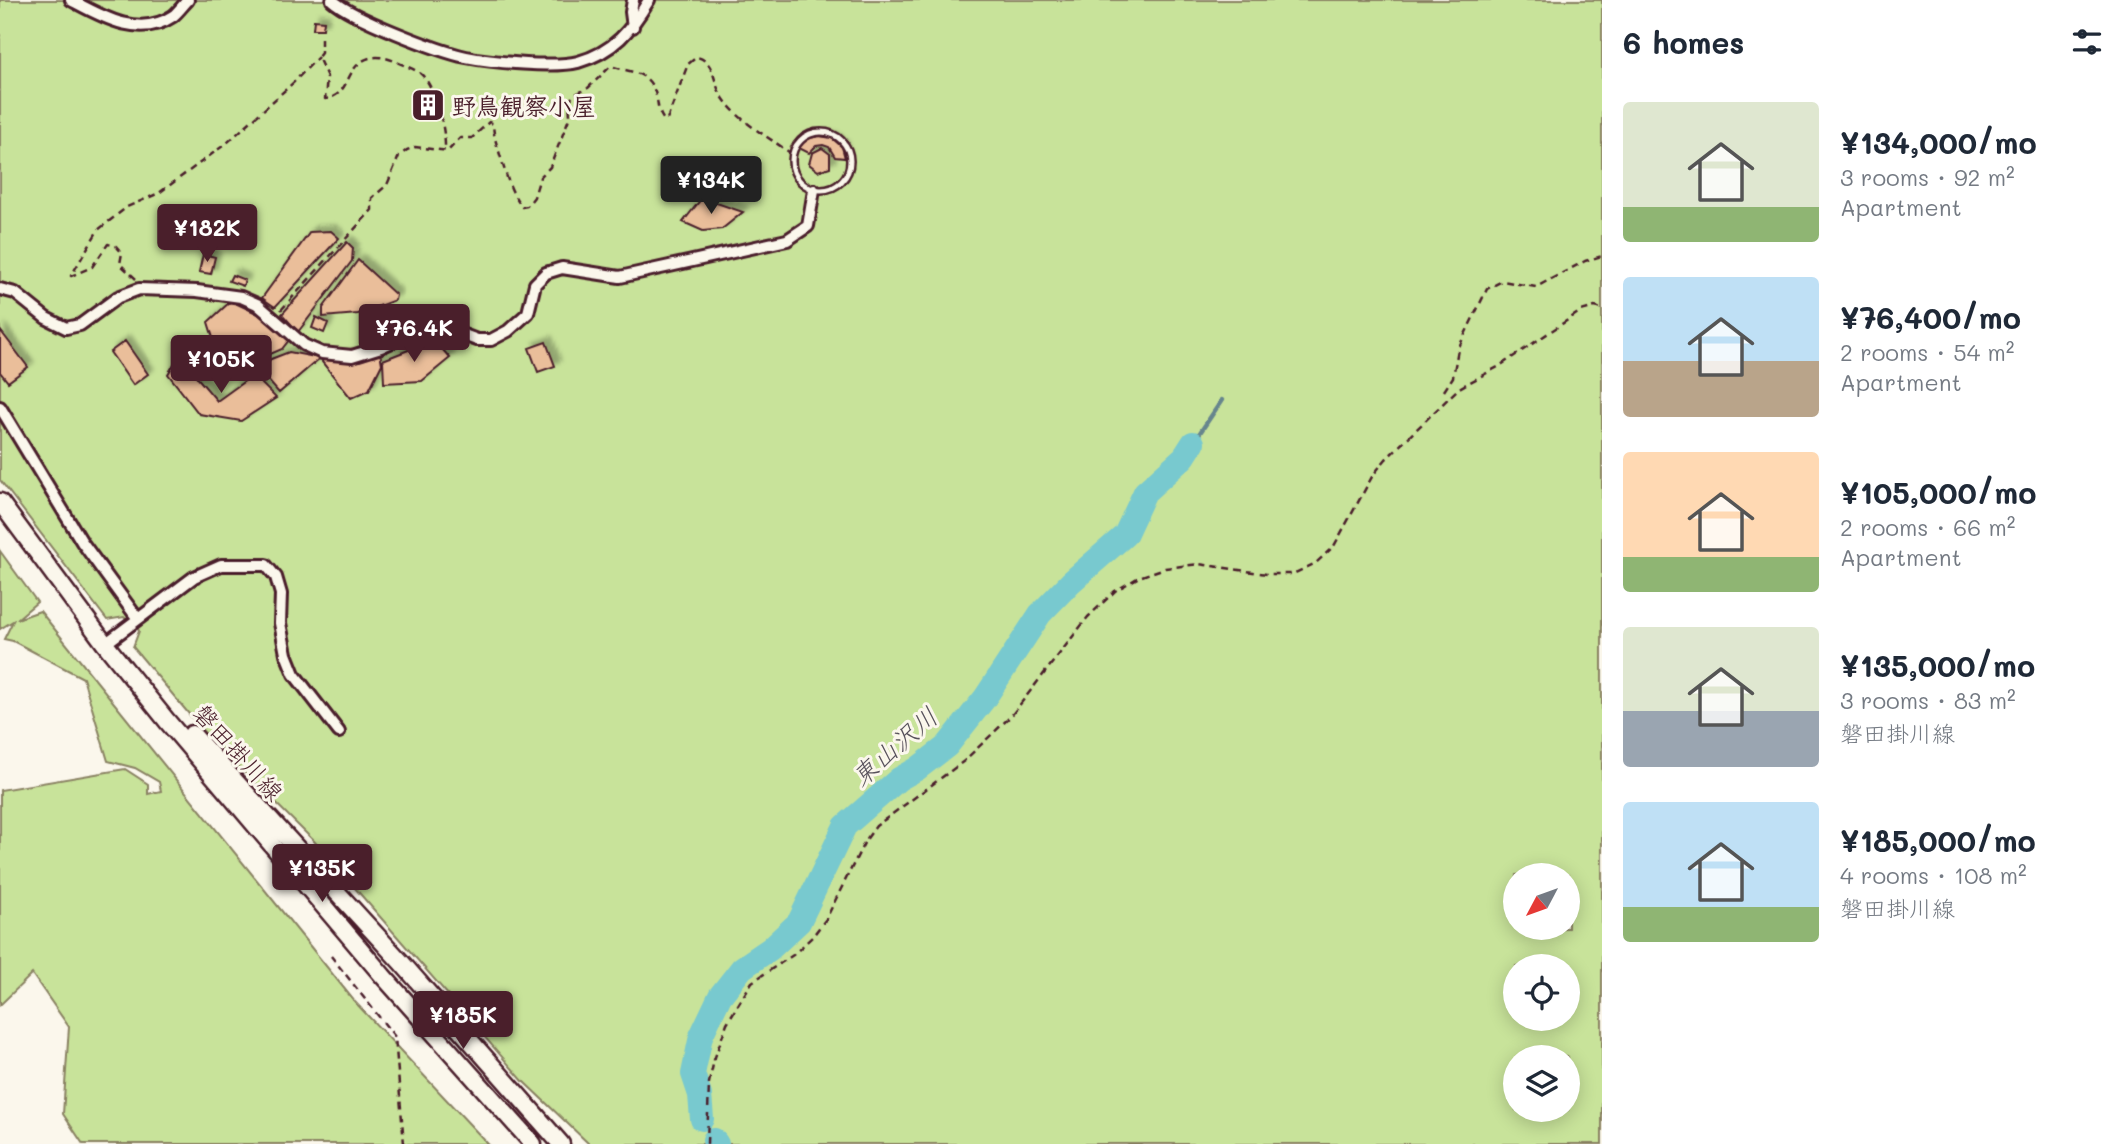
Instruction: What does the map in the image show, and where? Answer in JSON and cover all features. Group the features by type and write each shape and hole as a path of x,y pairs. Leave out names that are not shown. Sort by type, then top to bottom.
{"main road":[{"name":"磐田掛川線","path":"0,502 105,644 176,731 383,976 533,1144"},
{"name":"磐田掛川線","path":"105,644 174,714 401,962 561,1144"},
{"path":"383,976 432,1044 520,1144"},
{"path":"516,1093 570,1144"}],"street":[{"path":"71,0 106,19 129,26 155,24 173,16 188,0"},
{"path":"332,0 388,30 464,57 507,62 577,62 617,42 633,27 649,0"},
{"path":"633,0 633,27"},
{"path":"0,289 15,293 46,318 66,328 80,325 118,297 139,289 197,291 241,297 257,304 304,345 322,353 352,356 381,347 423,328 445,328 477,340 491,340 508,331 528,313 535,284 546,273 562,268 620,277 787,240 808,226 813,209 814,190"},
{"path":"0,407 82,542 138,619"},
{"path":"105,644 194,577 221,565 266,565 276,577 281,594 280,624 286,654 294,674 340,732"}],"lane":[{"path":"816,133 828,133 846,146 850,157 849,168 845,178 836,186 826,190 814,190 796,177 792,166 793,155 797,144 806,137 816,133"}],"path":[{"path":"139,289 136,278 120,264 122,253 116,246 108,244 92,267 71,276 98,230 127,207 159,192 227,143 318,57 321,53 321,38"},
{"path":"318,57 327,77 325,99 330,99 347,86 352,71 361,61 373,57 387,57 420,73 431,89 446,135 445,150"},
{"path":"274,318 372,210 372,198 387,184 399,156 415,147 448,151 460,138 472,138 489,122 493,124 495,145 505,177 514,197 522,207 527,206 534,197 540,177 550,167 570,116 569,101 574,94 588,88 611,66 646,77 652,82 660,115 667,120 688,64 697,57 703,58 711,66 721,94 735,112 754,129 793,155"},
{"path":"1444,391 1453,377 1458,349 1488,289 1502,281 1536,288 1585,261 1602,256"},
{"path":"707,1144 709,1083 714,1060 727,1023 752,982 793,955 812,937 826,919 865,841 876,826 964,761 1011,716 1088,617 1115,591 1139,576 1165,568 1199,564 1266,574 1293,574 1316,563 1334,546 1373,475 1386,458 1459,388 1498,366 1581,311 1595,307 1602,309"},
{"path":"331,957 395,1037 404,1144"}],"green space":[{"path":"0,0 1602,0 1602,1144 589,1144 523,1081 314,841 204,732 133,647 139,631 135,622 131,625 124,617 107,620 0,480"},
{"path":"0,551 37,602 17,619 40,611 355,1002 488,1144 83,1144 63,1114 69,1027 32,974 0,1005 0,790 125,769 148,784 148,794 161,791 159,782 135,768 108,761 83,678 13,641 4,639 13,621 0,629"}],"building":[{"path":"314,20 324,21 323,29 313,29"},
{"path":"819,136 832,138 842,147 845,158 835,157 829,147 823,145 816,146 809,153 799,148 806,139"},
{"path":"822,148 830,154 830,167 818,171 809,164 812,153"},
{"path":"702,198 743,212 722,229 703,231 683,222"},
{"path":"331,231 339,238 275,307 262,298 310,232"},
{"path":"347,242 353,248 352,261 298,332 282,314"},
{"path":"203,254 215,257 211,274 199,272"},
{"path":"358,260 396,295 395,300 358,314 323,317 323,308"},
{"path":"232,275 245,280 243,286 229,281"},
{"path":"231,301 267,318 289,340 282,349 243,366 227,369 208,322"},
{"path":"316,317 328,323 324,333 312,328"},
{"path":"0,330 28,367 8,382 0,372"},
{"path":"434,340 450,358 422,381 384,383 383,360"},
{"path":"125,341 148,374 133,385 110,352"},
{"path":"546,342 555,366 538,372 529,348"},
{"path":"289,352 320,358 279,393 258,369 271,359"},
{"path":"380,352 382,364 369,390 351,398 322,362 323,358"},
{"path":"179,356 217,401 253,375 276,398 241,421 199,414 168,374"}],"waterway":[{"path":"1193,443 1222,400"},
{"name":"東山沢川","path":"702,1119 700,1095 693,1074 701,1036 720,996 742,968 770,949 799,922 845,826 899,779 947,746 985,698 1040,614 1071,582 1125,535 1145,492 1184,457 1193,443"},
{"name":"東山沢川","path":"714,1140 717,1144"}],"place":[{"name":"野鳥観察小屋","path":"428,105"}]}
